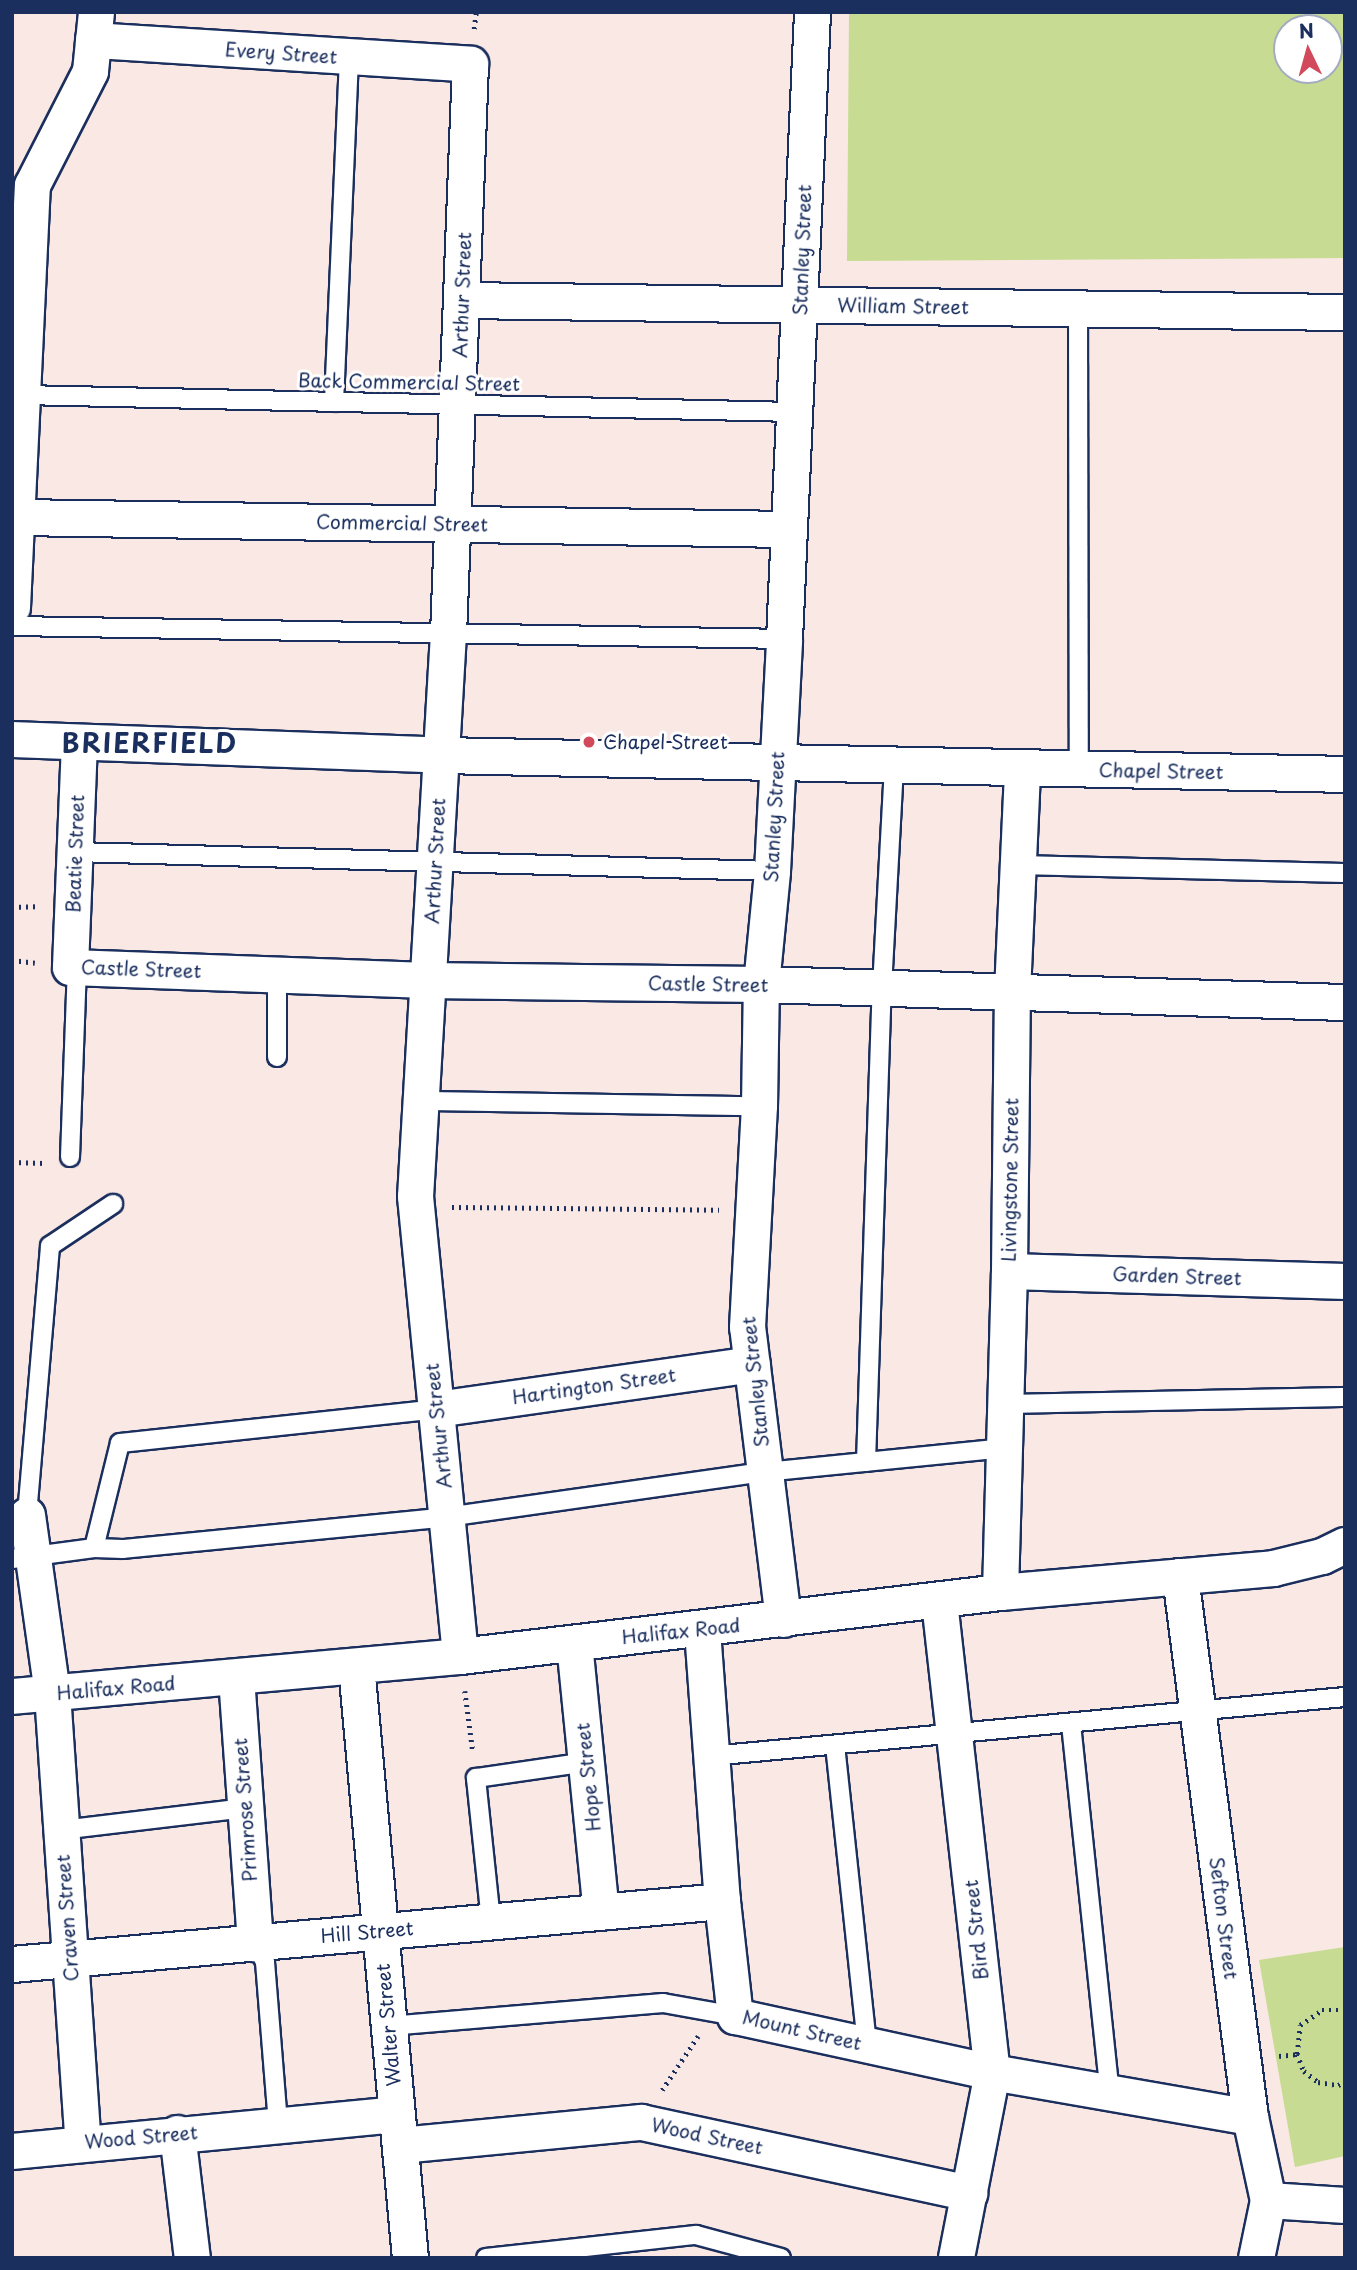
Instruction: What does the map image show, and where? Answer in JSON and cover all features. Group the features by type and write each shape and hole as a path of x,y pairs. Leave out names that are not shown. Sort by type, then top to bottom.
{"street":[{"name":"Stanley Street","path":"783,1619 747,1327 759,1106 761,985 772,871 799,305 805,13"},
{"name":"Every Street","path":"95,26 349,57 470,64"},
{"path":"12,607 32,185 90,71 95,26"},
{"name":"Arthur Street","path":"460,1656 416,1206 448,633 470,64"},
{"name":"William Street","path":"461,300 1345,312"},
{"name":"Commercial Street","path":"16,517 789,529"},
{"name":"Chapel Street","path":"12,739 441,755 1345,774"},
{"name":"Beatie Street","path":"74,967 79,742"},
{"name":"Livingstone Street","path":"1000,1592 1013,992 1021,768"},
{"name":"Castle Street","path":"74,967 428,980 761,985 1345,1002"},
{"name":"Garden Street","path":"1009,1271 1345,1282"},
{"name":"Hartington Street","path":"436,1409 752,1364"},
{"name":"Craven Street","path":"27,1515 23,1557 52,1693 83,2142"},
{"name":"Halifax Road","path":"12,1696 460,1656 702,1630 1000,1592 1273,1568 1322,1556 1345,1545"},
{"name":"Sefton Street","path":"1180,1576 1250,2117 1268,2200 1256,2258"},
{"name":"Bird Street","path":"939,1601 992,2072 956,2258"},
{"name":"Mount Street","path":"702,1630 722,1901 724,2014 992,2072 1250,2117"},
{"name":"Hope Street","path":"574,1643 601,1912"},
{"name":"Walter Street","path":"356,1666 410,2258"},
{"name":"Primrose Street","path":"236,1677 255,1943"},
{"name":"Hill Street","path":"12,1964 722,1901"},
{"name":"Wood Street","path":"12,2151 278,2124 398,2129 641,2122 969,2193"},
{"path":"177,2133 192,2258"},
{"path":"1268,2200 1345,2205"}],"lane":[{"path":"334,402 349,57"},
{"path":"1078,308 1079,770"},
{"name":"Back Commercial Street","path":"22,395 794,412"},
{"path":"12,626 783,639"},
{"path":"866,1462 882,988 894,764"},
{"path":"75,852 435,864 772,871"},
{"path":"1018,865 1345,873"},
{"path":"70,1157 74,967"},
{"path":"277,974 277,1057"},
{"path":"422,1101 759,1106"},
{"path":"27,1515 50,1246 113,1204"},
{"path":"1005,1404 1345,1397"},
{"path":"94,1548 120,1443 436,1409"},
{"path":"23,1557 94,1548 123,1549 447,1517 765,1472 1004,1448"},
{"path":"711,1756 1197,1713 1345,1697"},
{"path":"1071,1724 1110,2094"},
{"path":"835,1745 867,2045"},
{"path":"491,1922 476,1778 587,1762"},
{"path":"61,1830 245,1808"},
{"path":"255,1943 265,1962 278,2124"},
{"path":"389,2026 663,2003 724,2014"},
{"path":"486,2258 696,2235 781,2258"}],"path":[{"path":"416,1206 753,1210"},
{"path":"460,1656 477,1790"},
{"path":"1345,2010 1322,2010 1300,2025 1297,2054 1304,2071 1318,2082 1338,2085 1345,2082"},
{"path":"641,2122 724,2014"},
{"path":"1243,2062 1297,2054"}],"green space":[{"path":"849,12 1345,12 1345,258 847,261"},
{"path":"1345,1947 1345,2156 1295,2167 1259,1960"}],"place":[{"name":"Chapel Street","path":"589,742"}],"district":[{"name":"BRIERFIELD","path":"150,743"}]}
